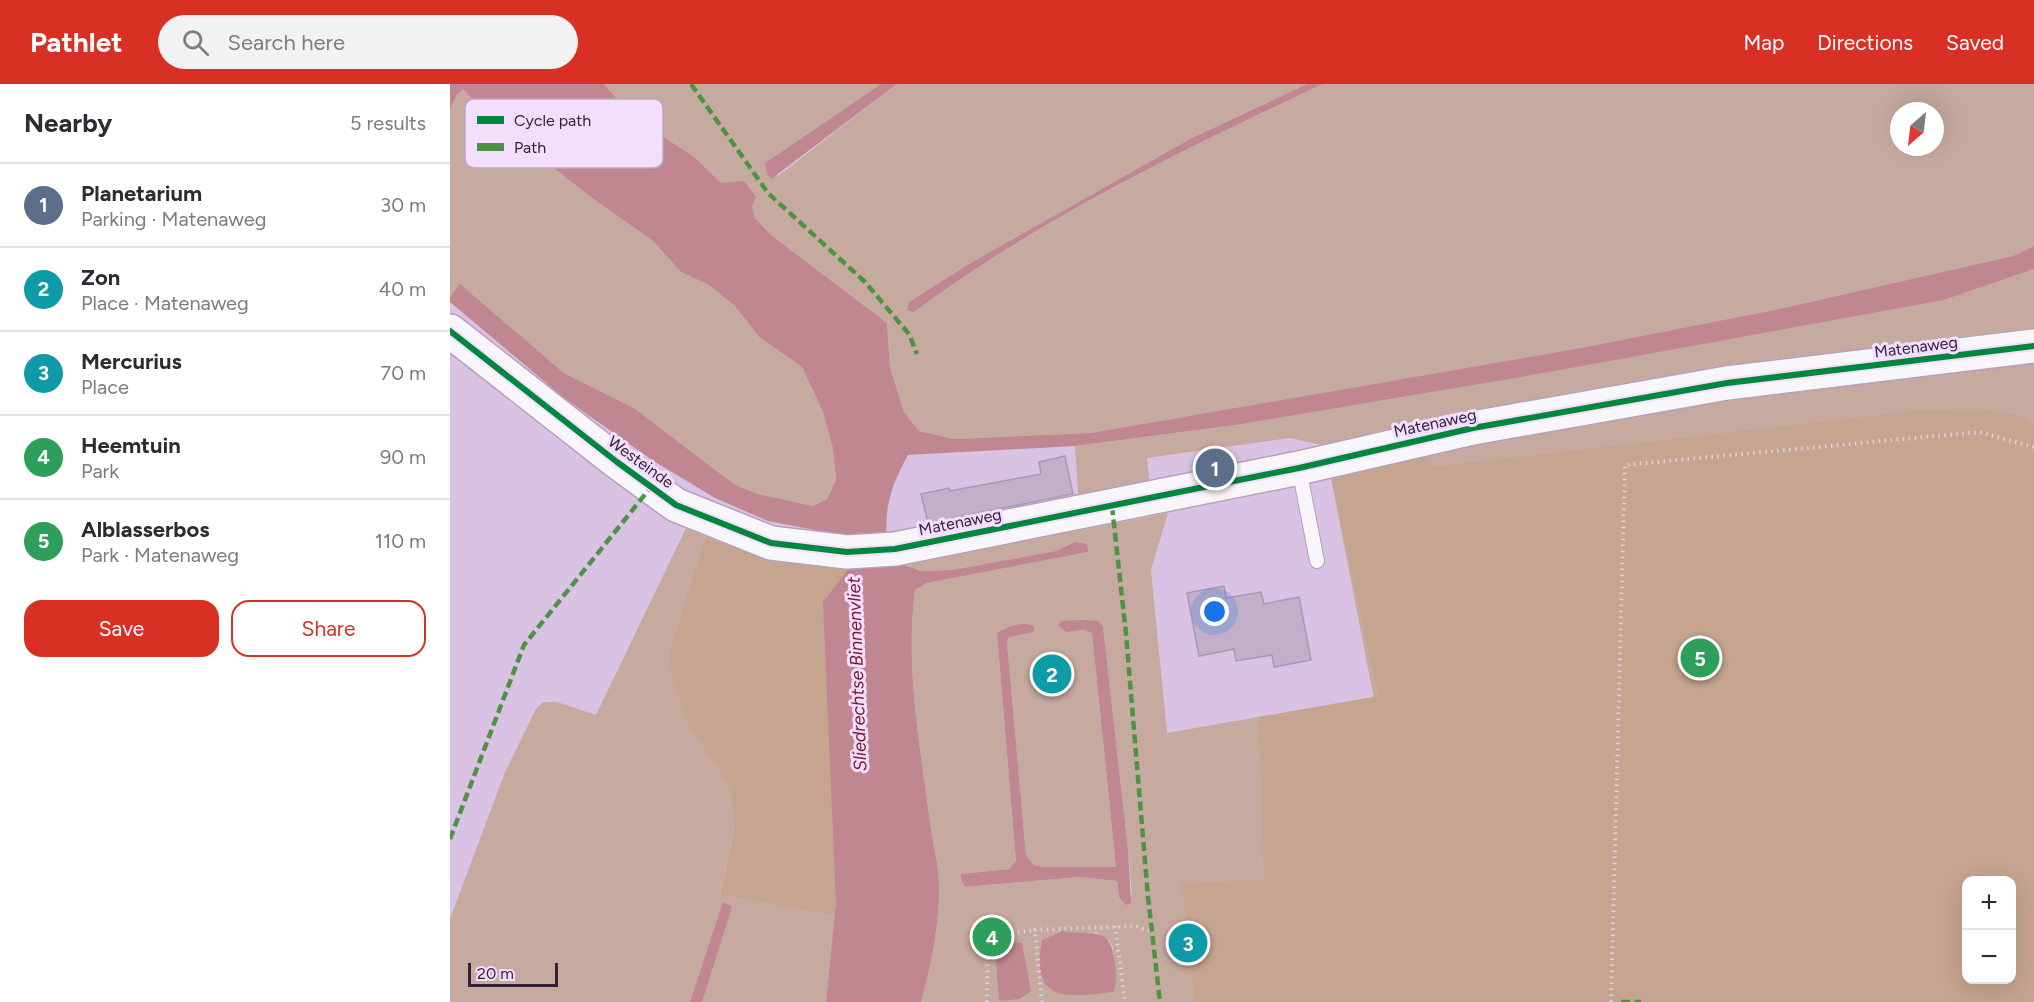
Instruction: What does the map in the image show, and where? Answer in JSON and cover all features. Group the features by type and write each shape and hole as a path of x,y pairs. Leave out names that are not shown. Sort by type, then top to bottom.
{"street":[{"name":"Westeinde","path":"450,331 617,462 676,505 771,543 847,552"},
{"name":"Matenaweg","path":"847,552 895,549 1299,468 1473,428 1727,383 2034,346"}],"lane":[{"path":"1299,468 1317,561"}],"path":[{"path":"1611,1002 1625,465 1979,432 2034,447"},
{"path":"1115,926 1125,1002"},
{"path":"987,1002 988,936 1035,930 1115,926 1136,926 1152,932"},
{"path":"1035,930 1042,1002"}],"shaded area":[{"path":"604,84 881,84 765,163 778,176 897,84 1307,84 1190,139 967,265 909,302 914,312 1011,247 1113,188 1323,84 2034,84 2034,246 2013,256 1779,309 1586,347 1091,433 955,439 919,431 904,412 890,367 887,323 771,235 755,218 752,206 721,184 693,156 663,137 663,99 617,99"},
{"path":"463,88 473,99 465,99 465,168 554,168 653,241 681,272 709,285 735,306 759,337 802,367 823,412 833,449 836,481 827,499 813,506 758,494 735,485 634,408 564,373 461,285 450,297 450,109"},
{"path":"2034,269 2034,335 1331,447 1290,438 1147,458 1150,487 1079,506 1075,446 1243,424 1944,300"},
{"path":"2034,352 2034,1002 921,1002 934,942 939,881 915,706 912,619 915,590 927,583 1088,552 1075,542 1056,551 952,570 921,571 888,558 1086,529 1168,513 1151,570 1167,733 1258,717 1264,860 1403,848 1329,468 1606,414","holes":["1103,627 1132,894 1125,905 1119,897 1117,881 1079,877 965,887 962,874 1009,869 1016,861 997,633 1034,632 1009,637 1007,643 1026,855 1034,865 1043,867 1116,867 1092,633 1083,630 1066,632","1063,931 1080,934 1096,932 1109,940 1113,947 1116,986","994,941 1020,999 999,1000"]},
{"path":"1979,409 2020,416 2034,425 2034,1002 1195,1002 1182,884 1264,879 1258,717 1378,696 1329,467 1424,449 1431,467 1921,410"},
{"path":"686,528 705,536 670,648 717,767 731,791 734,832 720,893 835,916 826,1002 450,1002 450,919 505,772 536,709 543,702 557,702 596,715"},
{"path":"705,536 727,545 788,560 853,563 835,916 720,894 734,832 731,792 688,725 671,674 670,648"}],"water":[{"path":"450,84 604,84 617,99 473,99 463,89 450,109"},
{"path":"881,84 897,84 771,179 765,163"},
{"path":"1307,84 1323,84 1217,134 1113,188 1011,246 914,312 907,310 909,302 967,265 1190,139"},
{"name":"Sliedrechtse Binnenvliet","path":"663,137 693,156 721,183 744,181 756,197 752,206 755,218 771,235 887,323 890,367 904,412 919,431 955,439 1091,433 1586,347 1779,309 2013,256 2034,246 2034,269 1944,300 1549,372 1243,424 1075,446 908,455 895,482 888,505 886,529 888,559 921,571 952,570 1056,551 1075,542 1087,544 1088,552 927,583 915,590 912,648 915,706 939,881 937,927 929,972 921,1002 826,1002 836,902 823,602 853,563 852,537 768,521 715,498 652,460 564,398 450,302 450,297 460,284 564,373 634,408 735,485 758,494 813,506 827,499 836,480 833,449 823,412 802,367 759,337 735,306 709,285 681,272 653,241 554,168 663,168"},
{"path":"1061,621 1098,621 1103,627 1128,849 1131,903 1125,905 1119,897 1117,881 1079,877 965,887 961,874 1009,869 1016,861 997,633 1020,624 1034,626 1034,632 1009,637 1007,643 1026,855 1034,865 1043,867 1116,867 1092,633 1083,630 1066,632 1058,625"},
{"path":"723,902 732,907 702,1002 690,1002"},
{"path":"1063,931 1099,934 1110,942 1116,975 1113,992 1066,995 1055,992 1047,985 1041,975 1042,940"},
{"path":"994,941 1022,943 1031,991 1020,999 999,1001"}],"building":[{"path":"1065,456 1073,494 928,523 921,494 949,488 950,491 1041,474 1039,462"},
{"path":"1224,586 1226,598 1261,592 1264,604 1299,597 1311,660 1274,667 1272,655 1236,661 1234,649 1199,656 1187,593"}],"marked path":[{"path":"691,84 768,193 865,282 909,334 917,354"},
{"path":"450,839 524,645 651,487"},
{"path":"1112,506 1126,634 1148,897 1160,1002"},
{"path":"1621,1002 1641,1002"}],"cycle path":[{"path":"450,331 617,462 676,505 771,543 847,552 895,549 1299,468 1473,428 1727,383 2034,346"}],"place":[{"name":"Planetarium","path":"1215,468"},
{"name":"Alblasserbos","path":"1700,658"},
{"name":"Zon","path":"1052,674"},
{"name":"Heemtuin","path":"992,937"},
{"name":"Mercurius","path":"1188,943"}]}
